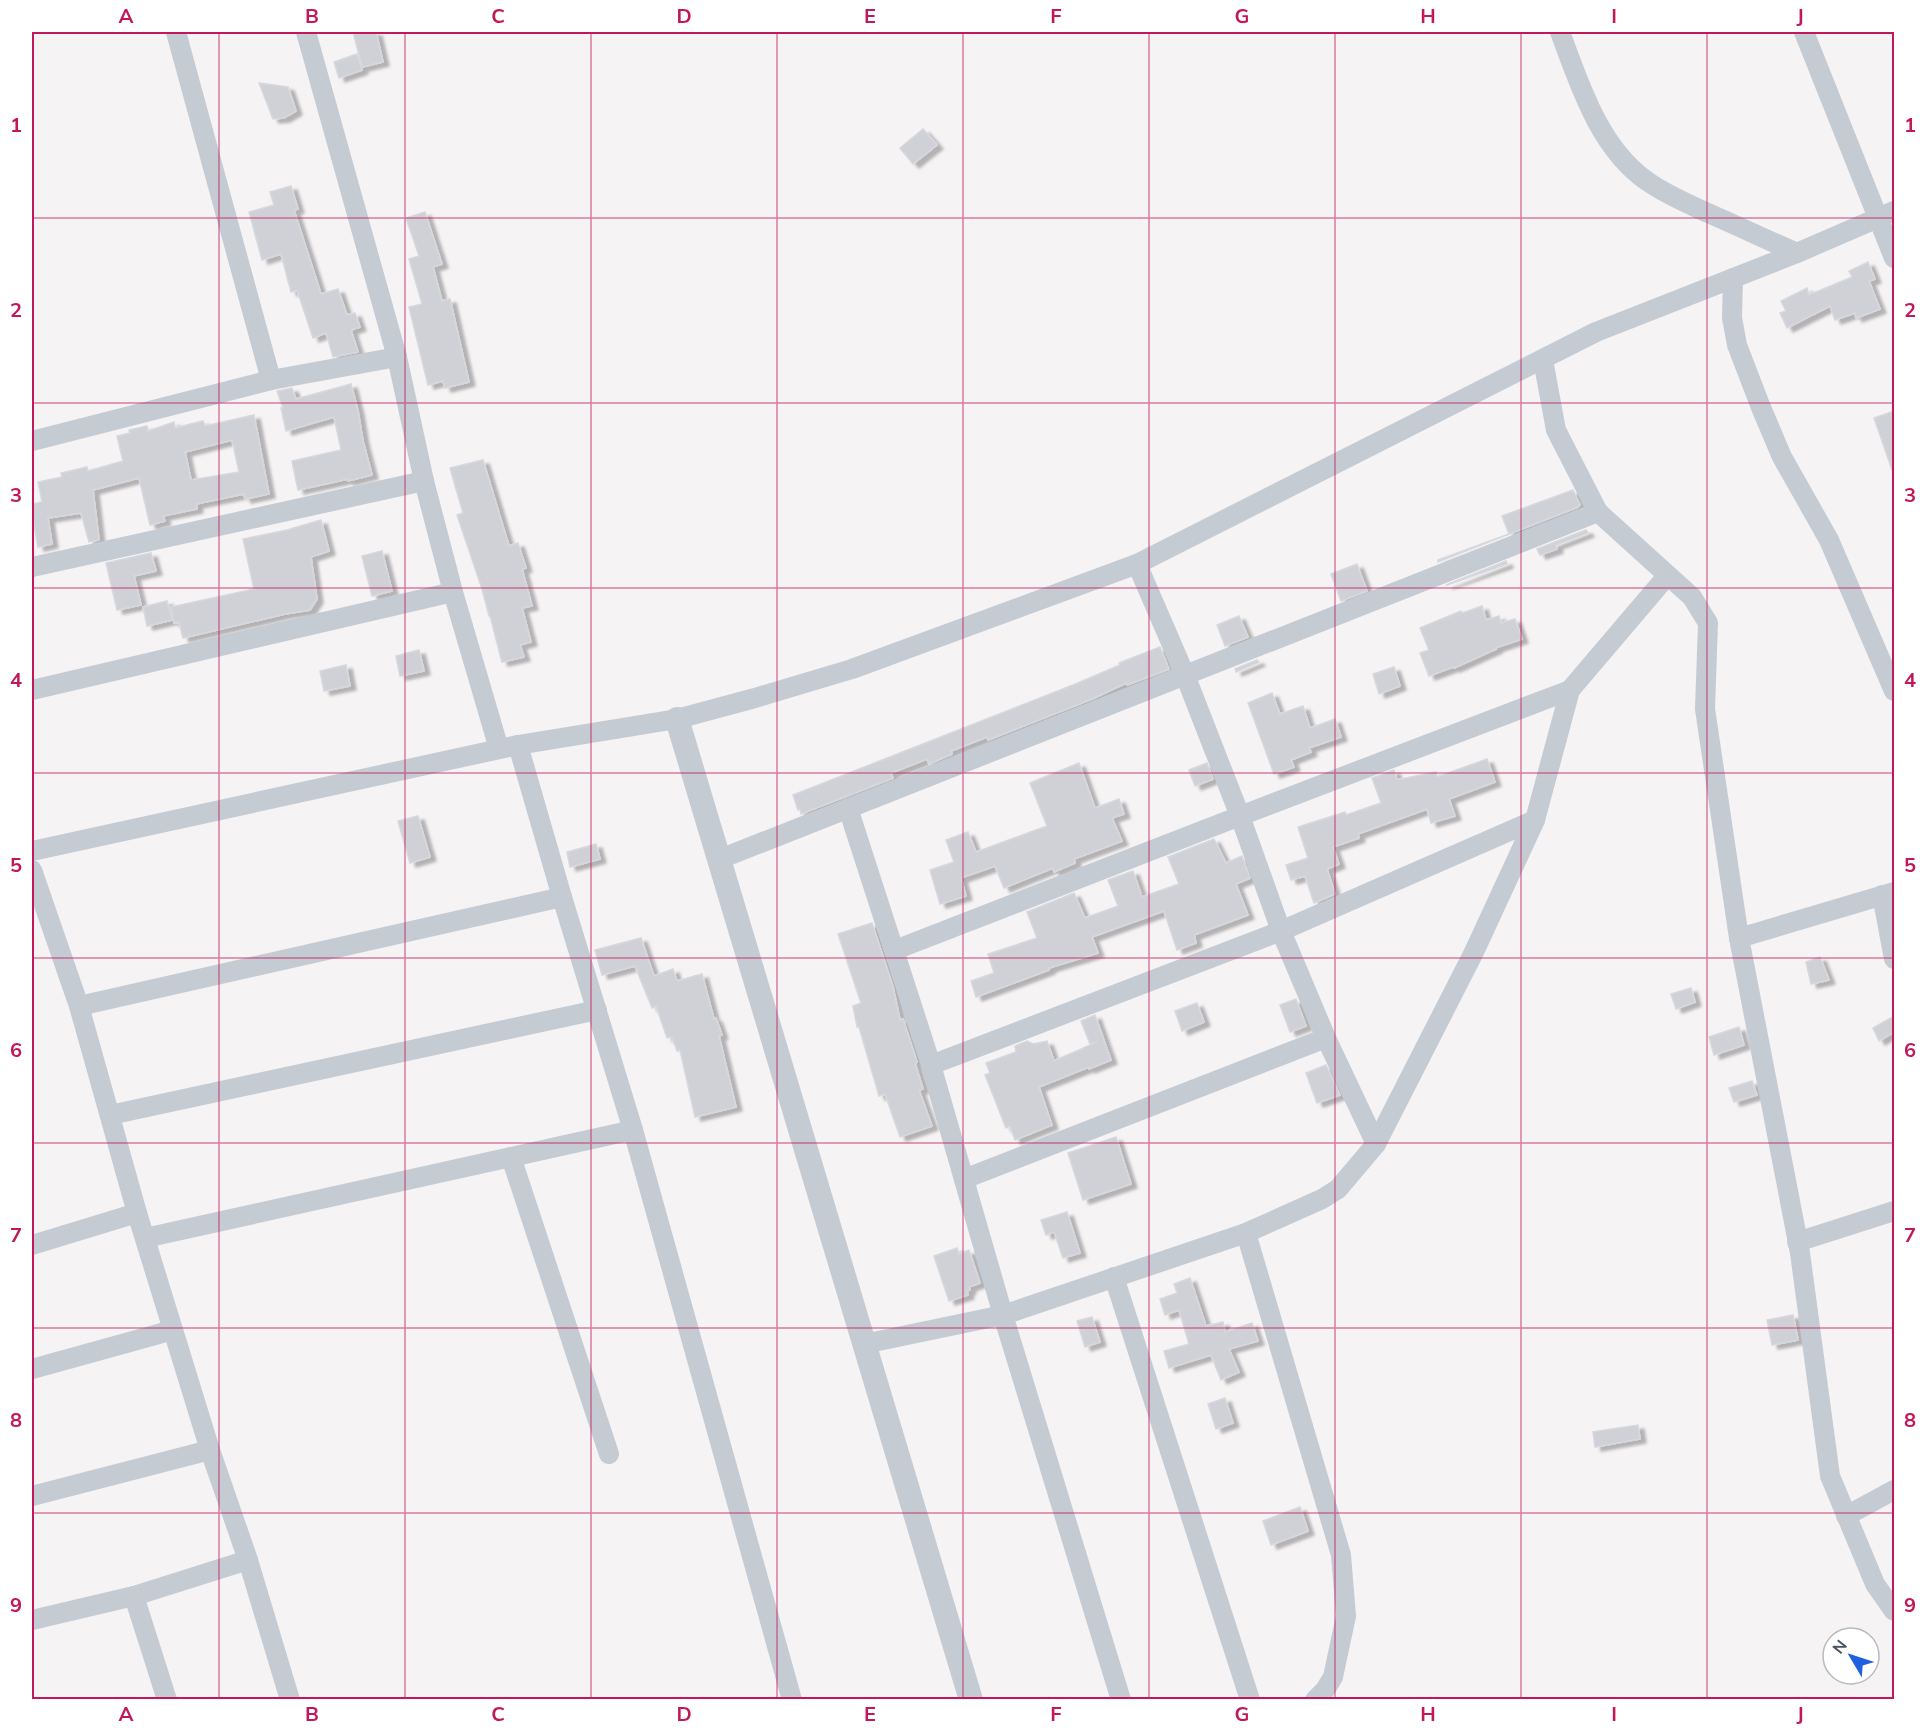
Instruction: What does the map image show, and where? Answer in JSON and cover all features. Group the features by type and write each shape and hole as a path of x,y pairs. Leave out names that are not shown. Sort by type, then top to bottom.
{"street":[{"path":"176,32 271,380"},
{"path":"306,32 397,357 424,481 453,592 562,897 597,1010 633,1130 792,1700"},
{"path":"1560,32 1582,91 1598,123 1622,158 1646,181 1686,203 1797,253"},
{"path":"1804,32 1886,215 1894,258"},
{"path":"32,851 509,747 677,719 765,696 852,669 1137,564 1596,332 1797,253 1886,215"},
{"path":"1732,278 1732,318 1737,345 1760,405 1782,457 1829,540 1894,691"},
{"path":"32,441 271,380 397,357"},
{"path":"1543,360 1556,429 1598,512 1692,597 1708,623 1705,709 1739,938 1800,1253 1830,1476 1875,1584 1894,1611"},
{"path":"32,567 424,481"},
{"path":"720,859 1598,512"},
{"path":"1137,564 1185,675 1240,816 1281,931 1326,1038 1376,1144"},
{"path":"864,1344 1003,1315 1246,1233 1322,1199 1338,1189 1376,1144 1474,952 1535,820 1570,690 1667,576"},
{"path":"32,690 453,592"},
{"path":"895,950 1570,690"},
{"path":"677,719 971,1700"},
{"path":"848,808 931,1065 1003,1315 1121,1700"},
{"path":"931,1065 1281,931 1535,820"},
{"path":"32,870 79,1006 172,1330 248,1560 290,1700"},
{"path":"1739,938 1888,893 1894,959"},
{"path":"79,1006 562,897"},
{"path":"110,1115 597,1010"},
{"path":"964,1179 1326,1038"},
{"path":"145,1238 633,1130"},
{"path":"511,1157 609,1454"},
{"path":"1797,1242 1894,1211"},
{"path":"32,1245 137,1213"},
{"path":"1246,1233 1341,1555 1346,1616 1333,1677 1315,1700"},
{"path":"1114,1278 1250,1700"},
{"path":"32,1369 172,1330"},
{"path":"32,1496 210,1450"},
{"path":"1846,1516 1894,1490"},
{"path":"32,1620 134,1596 248,1560"},
{"path":"134,1596 167,1700"}],"building":[{"path":"353,32 376,32 383,62 362,67"},
{"path":"357,54 362,70 339,78 334,62"},
{"path":"259,83 288,87 296,111 284,118 273,119"},
{"path":"923,129 937,145 913,164 900,148"},
{"path":"291,186 298,209 294,210 321,294 338,289 347,315 355,313 360,327 351,330 358,352 333,357 326,333 313,338 297,290 291,292 281,254 262,260 249,212 274,205 270,192"},
{"path":"425,212 442,264 433,267 442,301 450,299 469,382 445,388 443,381 428,385 409,307 422,304 409,259 419,256 406,218"},
{"path":"1868,262 1875,279 1869,281 1880,309 1856,318 1855,313 1835,320 1830,306 1787,328 1780,313 1786,311 1781,301 1807,288 1809,295 1852,277 1849,271"},
{"path":"351,384 372,475 298,490 292,461 341,450 334,417 286,431 281,408 283,408 277,391 292,388 296,399"},
{"path":"1894,411 1894,469 1892,470 1874,418"},
{"path":"254,415 269,494 245,499 244,494 196,504 197,509 163,516 165,521 150,525 139,478 93,490 99,540 89,542 81,513 48,518 52,544 38,547 32,504 42,502 38,482 62,477 61,473 87,467 88,471 123,461 117,436 130,433 129,430 147,426 148,431 174,422 175,428 203,421 205,426","holes":["232,440 239,472 191,480 185,452"]},
{"path":"483,460 509,546 518,543 526,568 522,569 532,606 522,608 531,642 520,645 524,657 502,662 482,589 457,515 463,513 450,468"},
{"path":"1573,490 1580,505 1578,507 1438,562 1438,560 1509,534 1502,516"},
{"path":"321,520 329,551 311,557 317,599 310,610 183,638 179,622 174,623 171,607 254,589 243,539"},
{"path":"1586,530 1588,533 1556,545 1557,549 1540,555 1537,549"},
{"path":"382,551 392,591 372,596 362,556"},
{"path":"151,553 156,571 134,576 141,605 117,610 106,563"},
{"path":"1506,561 1507,564 1446,585"},
{"path":"1357,564 1367,591 1341,601 1331,574"},
{"path":"167,601 172,620 147,626 143,607"},
{"path":"1482,606 1486,620 1499,616 1501,623 1515,619 1522,639 1495,648 1454,668 1429,676 1420,653 1429,650 1420,628 1461,611 1462,613"},
{"path":"1239,616 1248,637 1225,646 1217,625"},
{"path":"1160,647 1169,669 1127,685 1126,683 1092,699 988,740 987,737 951,751 952,754 929,764 927,759 891,773 893,778 801,814 800,809 798,810 793,795 1073,685"},
{"path":"419,650 424,671 400,676 396,656"},
{"path":"1257,660 1259,662 1236,672 1235,669"},
{"path":"346,665 350,686 324,691 320,671"},
{"path":"1394,667 1400,686 1379,694 1373,674"},
{"path":"1272,693 1280,714 1303,706 1310,728 1335,719 1341,737 1309,748 1311,752 1291,760 1294,767 1274,774 1248,703"},
{"path":"1487,759 1495,782 1449,799 1455,816 1431,823 1427,809 1358,834 1359,838 1333,847 1339,864 1327,869 1335,894 1314,903 1305,876 1291,880 1286,865 1308,858 1298,827 1345,812 1346,815 1381,803 1372,778 1394,770 1397,780 1436,772 1437,777"},
{"path":"1079,763 1095,808 1119,799 1124,814 1112,818 1122,841 1074,859 1075,863 1054,872 1053,868 1004,888 995,866 961,878 966,896 940,904 930,870 954,862 946,840 968,832 976,852 1047,826 1030,783"},
{"path":"1207,763 1213,779 1195,786 1189,770"},
{"path":"418,816 430,857 410,863 398,821"},
{"path":"1214,839 1226,863 1242,856 1250,878 1236,884 1248,915 1194,935 1196,943 1177,950 1164,911 1092,937 1098,953 1049,968 1049,970 976,997 971,981 994,973 988,954 1037,938 1027,912 1074,893 1085,918 1118,906 1108,880 1133,871 1142,897 1179,884 1168,857"},
{"path":"596,844 600,859 570,867 567,852"},
{"path":"872,923 893,987 900,1020 903,1019 917,1062 915,1063 923,1089 919,1090 932,1126 900,1137 885,1094 879,1096 859,1027 857,1027 853,1006 861,1003 838,934"},
{"path":"641,938 654,976 673,969 677,981 702,974 714,1019 716,1018 722,1035 719,1036 736,1107 695,1117 680,1050 677,1051 672,1037 667,1038 656,1006 652,1008 635,966 602,975 595,950"},
{"path":"1820,957 1829,980 1811,984 1806,962"},
{"path":"1691,988 1695,1002 1676,1009 1671,994"},
{"path":"1296,999 1306,1026 1290,1032 1280,1005"},
{"path":"1197,1003 1204,1022 1182,1031 1175,1011"},
{"path":"1095,1015 1111,1060 1039,1087 1052,1125 1015,1140 1010,1126 1006,1128 985,1075 990,1073 986,1063 1016,1052 1015,1046 1027,1041 1033,1044 1047,1041 1054,1061 1097,1042 1090,1044 1081,1021"},
{"path":"1894,1016 1894,1032 1879,1041 1873,1028"},
{"path":"1739,1027 1744,1045 1714,1055 1709,1037"},
{"path":"1326,1065 1340,1095 1317,1103 1306,1073"},
{"path":"1752,1081 1757,1095 1734,1102 1729,1088"},
{"path":"1116,1137 1131,1184 1083,1200 1068,1153"},
{"path":"1067,1212 1080,1253 1063,1258 1054,1232 1046,1235 1041,1220"},
{"path":"957,1248 959,1254 969,1250 980,1283 969,1287 968,1295 949,1301 934,1256"},
{"path":"1190,1278 1206,1326 1223,1322 1225,1332 1252,1323 1258,1341 1229,1349 1239,1372 1221,1380 1211,1355 1169,1368 1164,1351 1189,1344 1179,1310 1165,1315 1160,1299 1177,1293 1174,1284"},
{"path":"1793,1315 1798,1340 1772,1345 1767,1320"},
{"path":"1092,1317 1100,1342 1085,1347 1077,1321"},
{"path":"1225,1398 1233,1423 1216,1429 1208,1404"},
{"path":"1638,1425 1640,1439 1595,1447 1593,1432"},
{"path":"1300,1507 1308,1531 1271,1545 1263,1521"}]}
